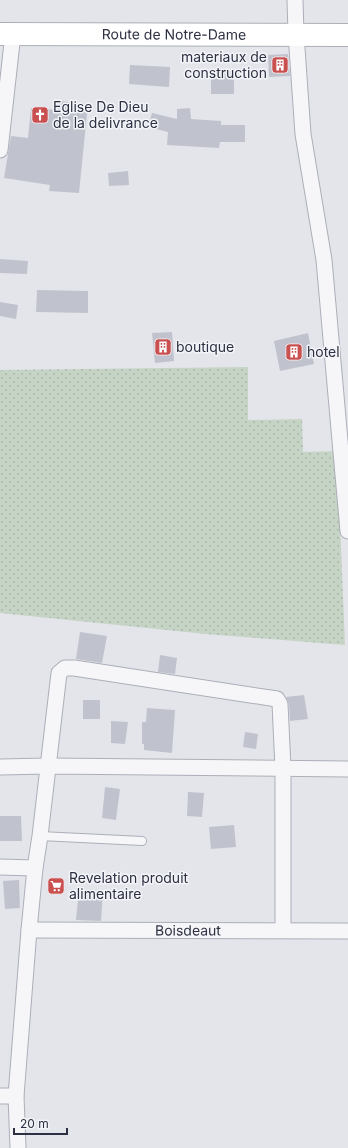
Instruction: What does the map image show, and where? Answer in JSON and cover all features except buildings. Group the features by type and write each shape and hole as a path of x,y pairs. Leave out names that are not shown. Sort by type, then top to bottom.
{"street":[{"path":"295,0 303,134 324,260 348,531"},
{"path":"0,150 6,34"},
{"name":"Route de Notre-Dame","path":"6,34 297,48 348,35"},
{"path":"18,1148 16,1096 35,868 59,673 65,668 74,668 277,699 280,704 283,768 283,930"},
{"path":"0,767 48,766 348,769"},
{"path":"0,867 35,868"},
{"name":"Boisdeaut","path":"29,930 348,931"},
{"path":"0,1096 16,1096"}],"lane":[{"path":"40,836 142,841"}],"green space":[{"path":"248,367 248,420 302,419 303,452 337,451 345,645 206,634 0,613 0,370"}],"place":[{"name":"materiaux de construction","path":"280,65"},
{"name":"Eglise De Dieu de la delivrance","path":"40,115"},
{"name":"boutique","path":"163,347"},
{"name":"hotel","path":"294,352"},
{"name":"Revelation produit alimentaire","path":"56,886"}]}
